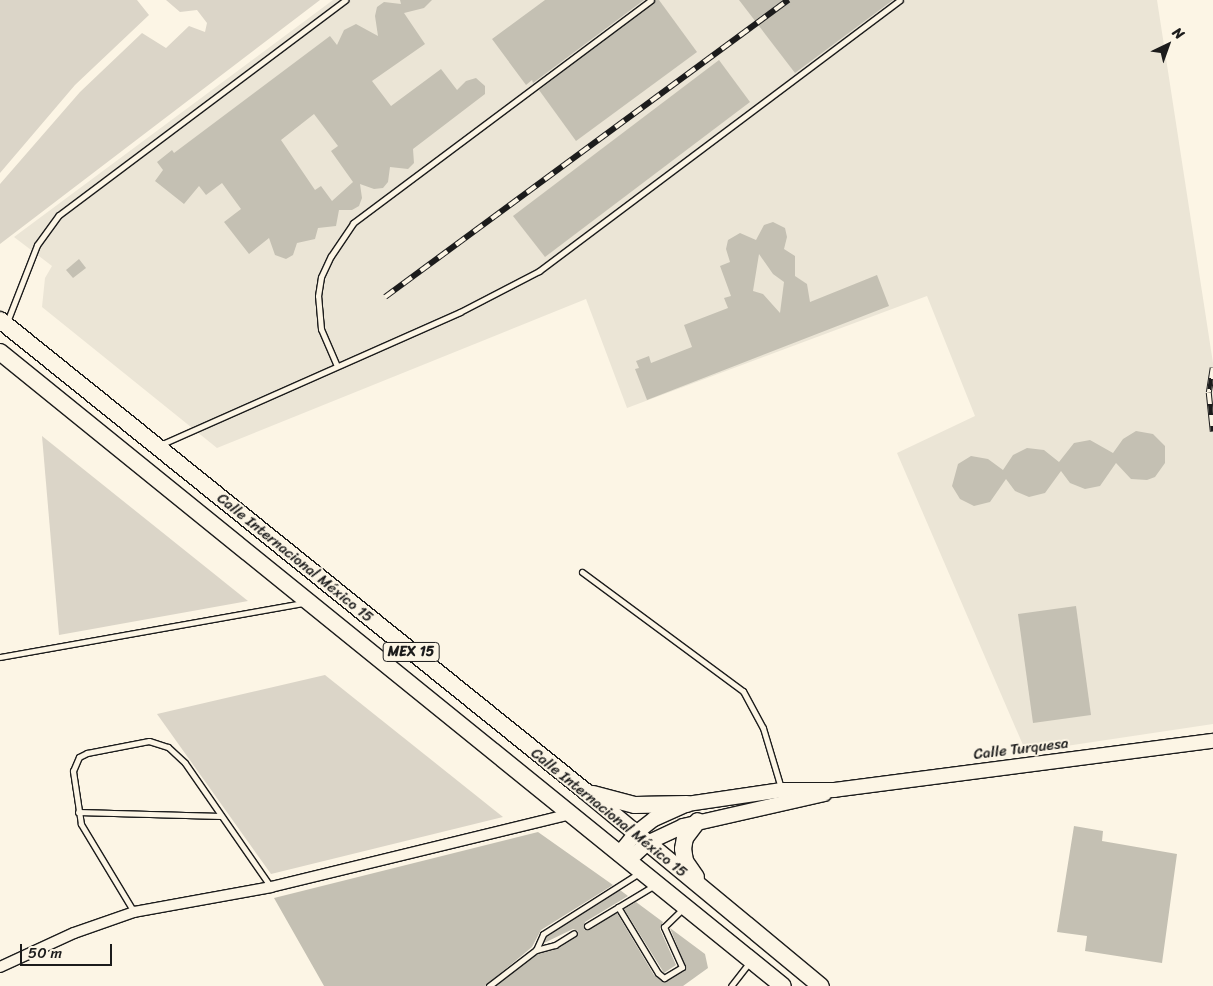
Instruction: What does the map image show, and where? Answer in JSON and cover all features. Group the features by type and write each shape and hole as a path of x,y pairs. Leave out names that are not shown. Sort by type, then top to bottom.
{"main road":[{"name":"Calle Internacional México 15","path":"3,323 585,791 821,986"},
{"name":"Calle Internacional México 15","path":"0,352 783,986"},
{"path":"585,791 635,805 687,804"},
{"path":"698,821 685,838 685,861 711,896"}],"street":[{"name":"Calle Turquesa","path":"629,862 654,819 687,804 784,796 1213,741"},
{"name":"Calle Turquesa","path":"642,838 784,796"},
{"path":"0,967 74,933 134,912 271,887 570,814"}],"lane":[{"path":"3,323 36,245 59,215 345,0"},
{"path":"337,366 321,329 318,296 322,276 331,256 353,224 650,0"},
{"path":"157,447 460,312 539,271 900,0"},
{"path":"582,572 742,691 763,728 784,796"},
{"path":"0,657 308,602"},
{"path":"134,912 90,843 78,812 73,771 79,757 149,741 164,745 178,755 271,887"},
{"path":"78,812 221,816"},
{"path":"536,950 543,934 629,862"},
{"path":"587,926 656,884"},
{"path":"618,907 658,973 664,978 682,966 664,927 685,907"},
{"path":"492,985 536,950 555,944 574,933"},
{"path":"731,986 752,960"}],"shaded area":[{"path":"0,0 137,0 149,15 75,85 0,173"},
{"path":"166,0 320,0 0,244 0,184 80,92 142,33 166,48 189,26 205,32 207,23 197,10 180,12"},
{"path":"333,0 1157,0 1213,363 1213,724 1026,752 897,453 975,416 927,296 627,408 586,299 217,448 42,307 45,278 52,266 14,237"},
{"path":"42,436 248,601 59,635"},
{"path":"325,675 503,817 271,874 157,714"}],"building":[{"path":"400,0 432,0 424,8 404,13 425,44 372,81 391,106 441,69 457,90 466,81 476,78 485,86 485,94 413,149 414,163 408,169 390,167 388,182 383,188 374,189 360,184 362,198 359,206 352,210 339,210 336,226 318,228 315,239 297,243 293,255 286,259 275,255 269,238 249,254 224,222 241,209 222,183 206,195 199,186 184,204 155,181 163,170 157,162 172,150 174,153 330,36 337,45 344,30 356,24 378,36 375,16 377,7 384,2 401,4","holes":["314,114 338,146 331,151 353,182 332,201 321,186 315,190 281,140"]},
{"path":"545,0 644,0 533,83 532,80 526,85 492,39"},
{"path":"655,0 659,0 697,52 576,141 539,90"},
{"path":"739,0 893,0 795,73"},
{"path":"719,60 750,102 545,257 513,216"},
{"path":"773,222 785,228 787,237 784,249 795,256 795,276 807,284 810,302 877,275 889,306 647,400 635,369 639,368 636,361 649,356 651,363 692,347 684,325 728,308 724,298 731,296 720,266 730,262 726,249 728,240 740,233 756,240 764,225","holes":["759,254 773,274 784,282 780,313 763,294 753,291"]},
{"path":"79,259 86,268 73,278 66,270"},
{"path":"1136,431 1153,434 1165,446 1165,463 1155,477 1147,480 1131,479 1116,463 1100,486 1085,489 1070,483 1061,471 1045,493 1029,497 1015,491 1006,479 990,502 974,506 960,499 952,486 958,464 971,456 988,459 1003,470 1013,455 1027,448 1044,450 1059,462 1074,443 1090,440 1113,453 1123,439"},
{"path":"1076,606 1091,715 1033,723 1018,614"},
{"path":"1074,826 1103,831 1102,841 1177,854 1162,963 1085,951 1087,936 1057,932"},
{"path":"538,832 613,885 541,930 532,947 485,986 324,986 274,898"},
{"path":"620,890 628,896 585,922 584,930 617,913 654,975 664,982 686,968 670,928 705,954 708,968 683,986 496,986 538,954 557,949 576,937 578,931 573,929 544,943 546,937"},
{"path":"636,902 663,922 660,929 676,965 664,973 624,909"}],"railway":[{"path":"385,297 788,0"},
{"path":"1213,368 1209,393 1213,432"}]}
